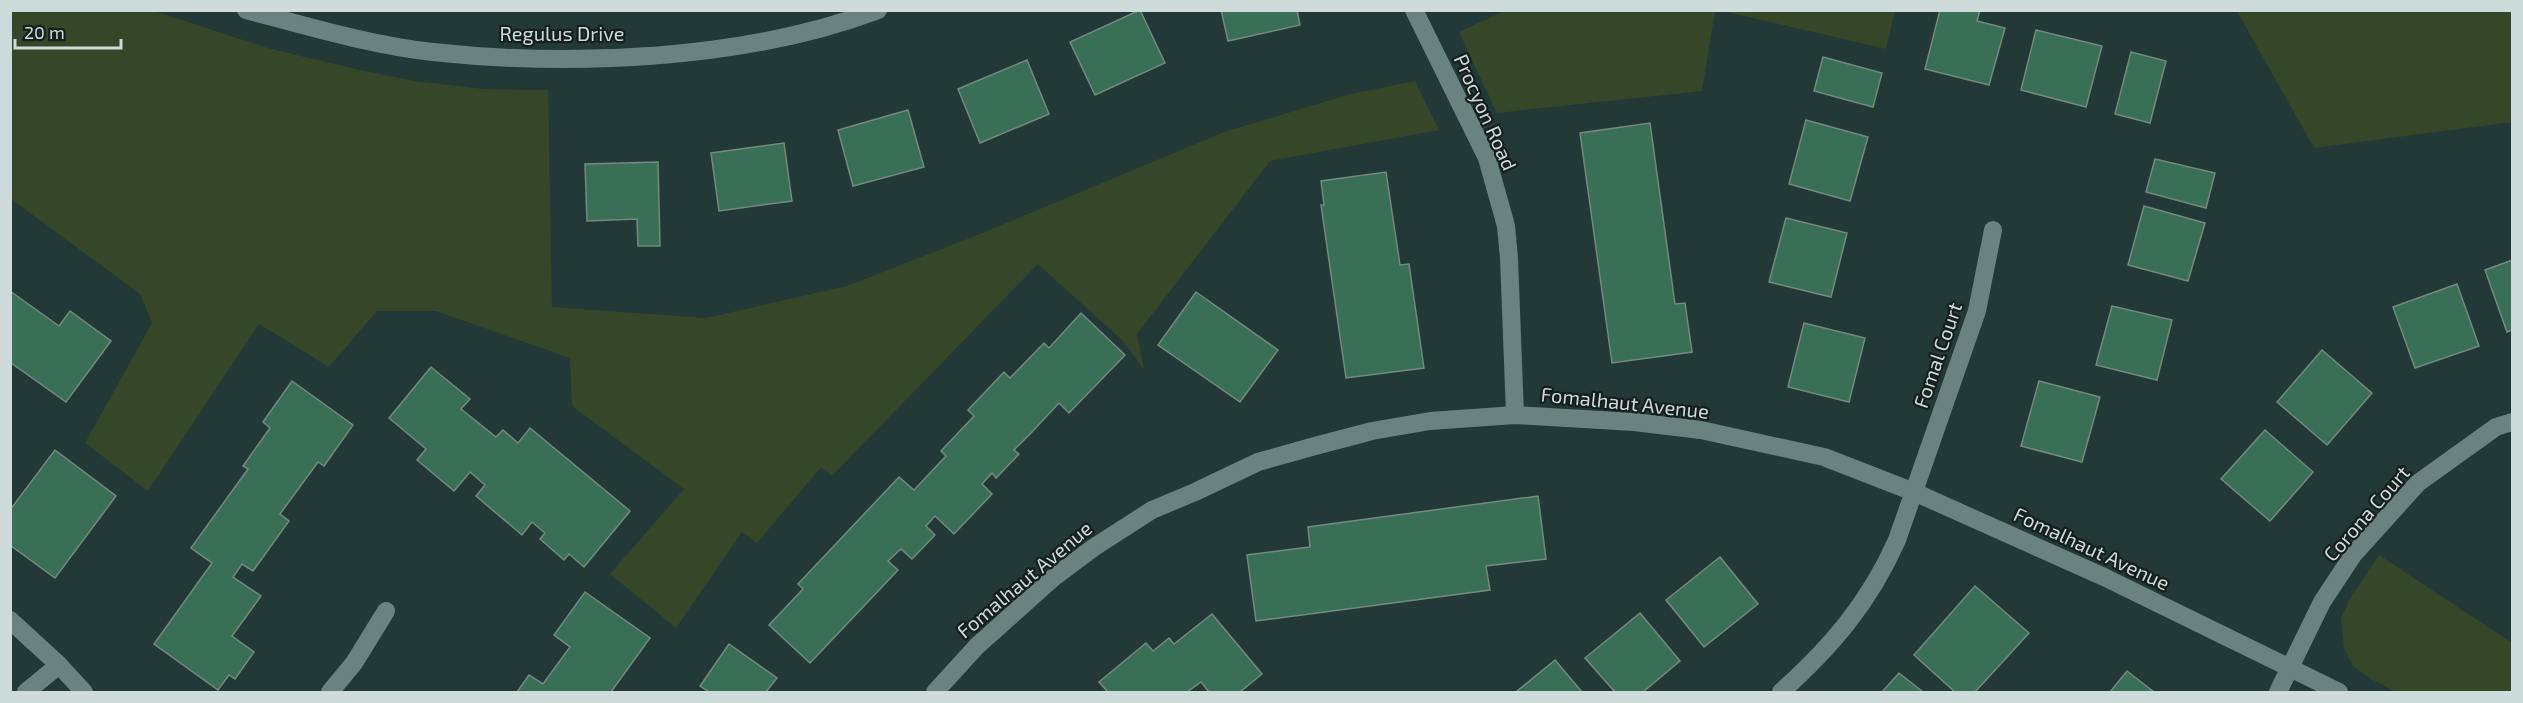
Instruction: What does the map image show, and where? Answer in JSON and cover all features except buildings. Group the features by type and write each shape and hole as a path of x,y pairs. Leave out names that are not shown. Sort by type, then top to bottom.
{"street":[{"name":"Regulus Drive","path":"246,10 364,39 432,51 572,59 718,49 787,37 878,10"},
{"name":"Procyon Road","path":"1414,10 1487,158 1503,216 1509,258 1515,415"},
{"name":"Fomal Court","path":"1781,693 1810,666 1861,607 1881,574 1914,492 1977,311 1993,230"},
{"name":"Fomalhaut Avenue","path":"935,693 977,646 1031,597 1093,548 1152,510 1258,462 1372,431 1430,421 1515,415 1634,422 1701,430 1824,458 1914,492 2104,577 2339,693"},
{"name":"Corona Court","path":"2278,693 2328,593 2353,555 2418,483 2496,427 2512,422"},
{"path":"330,693 354,663 386,611"},
{"path":"10,620 59,664 84,693"},
{"path":"26,693 59,664"}],"green space":[{"path":"11,10 154,11 271,49 414,81 484,89 548,90 552,307 706,318 847,286 985,232 1224,132 1351,94 1415,81 1439,130 1270,161 1137,334 1144,370 1124,342 1038,264 832,476 821,467 757,543 742,532 676,628 610,574 684,489 572,406 570,358 436,311 377,311 329,367 259,324 148,491 85,443 152,323 140,294 11,199"},
{"path":"1506,10 1715,11 1702,91 1497,113 1459,32"},
{"path":"1723,11 1895,11 1886,49"},
{"path":"2237,11 2512,11 2512,122 2314,148"},
{"path":"2379,555 2512,643 2512,692 2396,692 2354,667 2344,649 2341,618 2351,597"}]}
